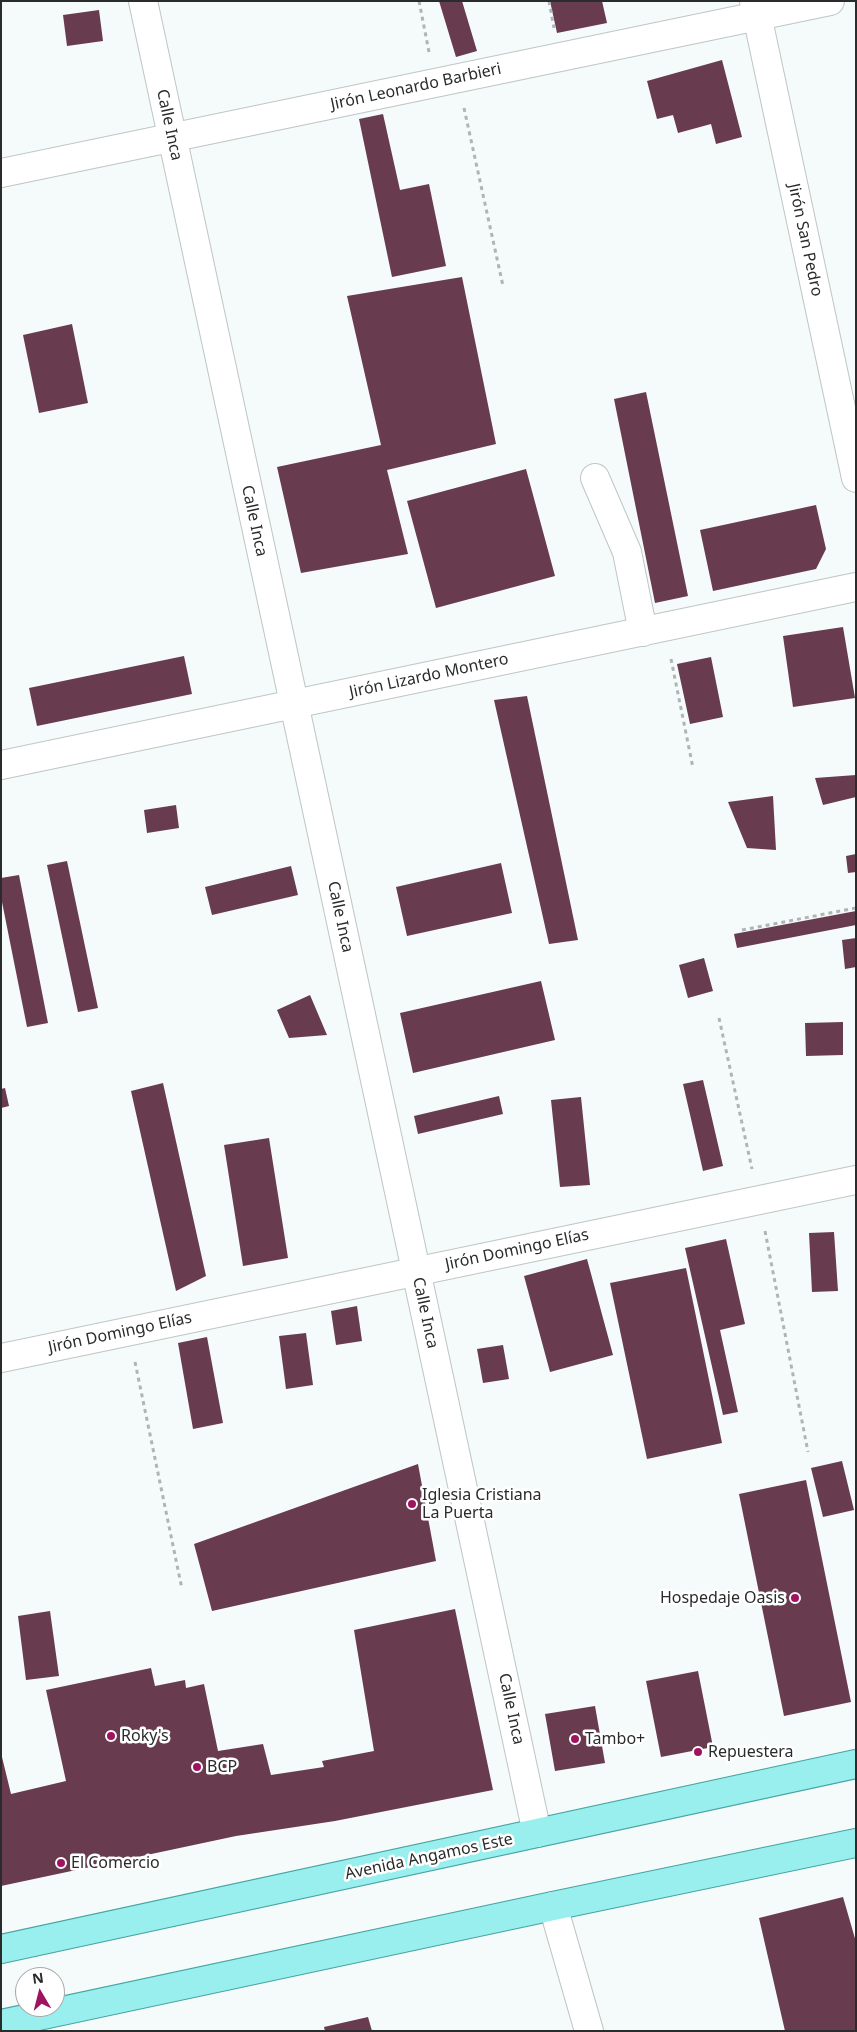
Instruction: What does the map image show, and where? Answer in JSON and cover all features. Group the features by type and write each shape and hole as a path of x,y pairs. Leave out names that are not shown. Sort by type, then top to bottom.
{"main road":[{"name":"Avenida Angamos Este","path":"1,1949 856,1764"},
{"path":"1,2024 856,1843"}],"street":[{"name":"Calle Inca","path":"142,1 537,1833"},
{"name":"Jirón Leonardo Barbieri","path":"1,173 446,81 756,9 830,1"},
{"name":"Jirón San Pedro","path":"756,9 856,478"},
{"path":"595,478 627,552 654,630"},
{"name":"Jirón Lizardo Montero","path":"1,765 856,588"},
{"name":"Jirón Domingo Elías","path":"1,1358 856,1180"},
{"path":"553,1906 589,2031"}],"path":[{"path":"419,1 446,81 504,286"},
{"path":"654,630 693,768"},
{"path":"742,930 856,908"},
{"path":"719,1018 759,1200 808,1452"},
{"path":"129,1331 182,1589"}],"building":[{"path":"439,1 462,1 477,51 456,57"},
{"path":"550,1 602,1 607,23 557,33"},
{"path":"99,10 103,41 67,46 63,15"},
{"path":"722,60 742,137 716,144 711,124 678,133 673,115 657,119 647,81"},
{"path":"383,114 400,190 429,184 446,266 392,277 359,119"},
{"path":"462,277 496,444 387,470 408,554 301,573 277,467 381,445 347,296"},
{"path":"72,324 88,403 39,413 23,335"},
{"path":"646,392 688,596 655,603 614,399"},
{"path":"526,469 555,576 436,608 407,501"},
{"path":"816,505 826,549 816,569 713,591 700,530"},
{"path":"843,627 855,698 793,707 783,636"},
{"path":"184,656 192,694 37,726 29,688"},
{"path":"711,657 723,717 690,724 677,664"},
{"path":"527,696 578,940 549,944 494,700"},
{"path":"856,775 856,797 823,805 815,778"},
{"path":"773,796 776,850 747,848 728,802"},
{"path":"176,805 179,828 147,833 144,810"},
{"path":"856,854 856,872 848,873 846,856"},
{"path":"67,861 98,1008 78,1012 47,865"},
{"path":"501,863 512,913 407,936 396,887"},
{"path":"291,866 298,895 212,915 205,887"},
{"path":"19,875 48,1023 27,1027 1,897 1,878"},
{"path":"856,911 856,925 737,948 734,934"},
{"path":"856,938 856,967 845,969 842,940"},
{"path":"704,958 713,991 688,998 679,965"},
{"path":"541,981 555,1040 413,1073 400,1013"},
{"path":"310,995 327,1035 289,1038 277,1010"},
{"path":"843,1022 843,1055 806,1056 805,1023"},
{"path":"703,1080 723,1166 703,1171 683,1084"},
{"path":"163,1083 206,1276 176,1291 131,1091"},
{"path":"5,1088 9,1106 1,1108 1,1089"},
{"path":"499,1096 503,1114 418,1134 414,1116"},
{"path":"581,1097 590,1185 560,1187 551,1100"},
{"path":"269,1138 288,1258 243,1266 224,1145"},
{"path":"834,1232 838,1291 812,1292 809,1233"},
{"path":"726,1239 745,1324 720,1330 738,1412 723,1415 685,1248"},
{"path":"587,1259 613,1355 550,1372 524,1276"},
{"path":"686,1268 722,1443 647,1459 610,1283"},
{"path":"357,1306 362,1341 336,1345 331,1311"},
{"path":"306,1333 313,1385 286,1389 279,1336"},
{"path":"207,1337 223,1423 193,1429 178,1343"},
{"path":"503,1345 509,1379 483,1383 477,1349"},
{"path":"842,1461 854,1510 823,1517 811,1468"},
{"path":"418,1464 436,1561 212,1611 194,1544"},
{"name":"Hospedaje Oasis","path":"806,1480 851,1702 784,1716 739,1494"},
{"path":"455,1609 493,1790 335,1821 236,1836 1,1886 1,1753 11,1794 66,1781 46,1690 151,1668 155,1686 185,1680 186,1688 204,1684 218,1751 263,1744 271,1775 324,1767 322,1761 374,1751 354,1630"},
{"path":"50,1611 59,1676 26,1680 18,1616"},
{"path":"698,1671 713,1747 661,1757 646,1681"},
{"name":"Tambo+","path":"595,1706 605,1763 555,1771 545,1714"},
{"path":"843,1897 856,1942 856,2031 785,2031 759,1918"},
{"path":"368,2017 372,2031 325,2031 324,2027"}],"place":[{"name":"Iglesia Cristiana La Puerta","path":"412,1504"},
{"name":"Hospedaje Oasis","path":"795,1598"},
{"name":"Roky's","path":"111,1736"},
{"name":"Tambo+","path":"575,1739"},
{"name":"Repuestera","path":"698,1752"},
{"name":"BCP","path":"197,1767"},
{"name":"El Comercio","path":"61,1863"}]}
